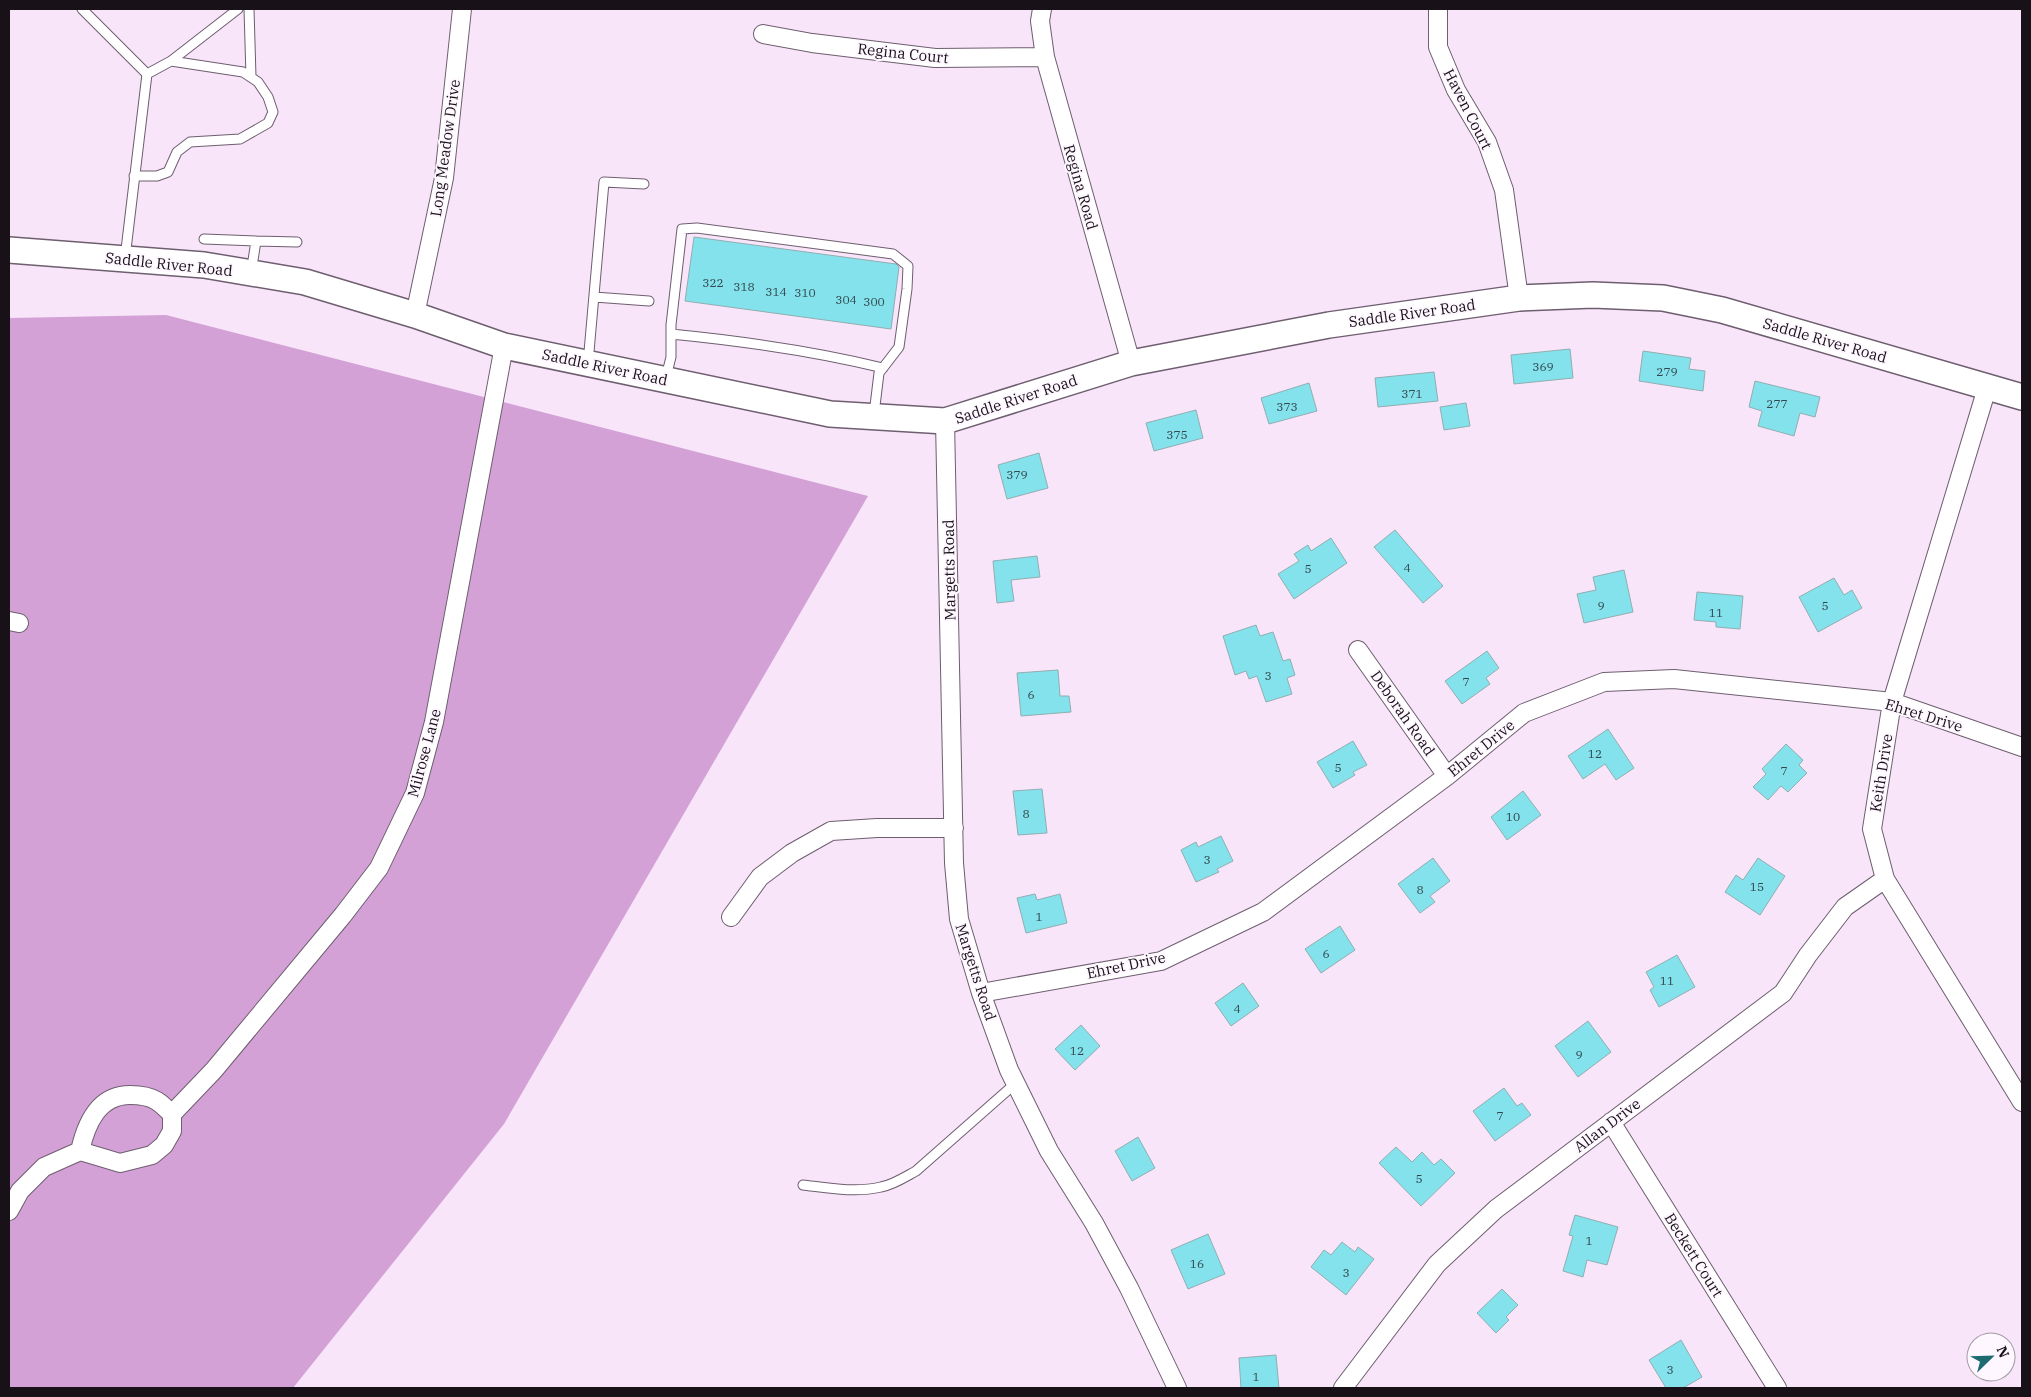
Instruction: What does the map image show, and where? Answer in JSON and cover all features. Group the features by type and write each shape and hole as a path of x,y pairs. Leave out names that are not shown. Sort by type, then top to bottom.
{"main road":[{"name":"Saddle River Road","path":"9,250 204,264 305,282 415,315 504,346 830,414 945,421 1131,363 1329,325 1520,298 1593,295 1663,298 1722,310 2022,397"}],"street":[{"name":"Long Meadow Drive","path":"415,315 444,178 462,9"},
{"name":"Regina Road","path":"1042,9 1040,21 1045,57 1131,363"},
{"name":"Haven Court","path":"1438,9 1438,47 1456,90 1487,142 1504,190 1520,298"},
{"name":"Regina Court","path":"763,34 812,43 935,58 1045,57"},
{"name":"Milrose Lane","path":"172,1114 214,1070 343,915 379,868 415,793 434,722 504,346"},
{"name":"Keith Drive","path":"1987,388 1892,702 1872,829 1885,879 2022,1102"},
{"name":"Margetts Road","path":"945,421 954,862 959,920 981,993 1016,1083 1050,1151 1094,1223 1129,1288 1178,1388"},
{"name":"Deborah Road","path":"1358,650 1446,776"},
{"name":"Ehret Drive","path":"981,993 1160,961 1263,912 1446,776 1524,713 1604,682 1674,679 1892,702 2022,747"},
{"path":"731,917 760,877 792,853 831,831 877,828 954,828"},
{"name":"Allan Drive","path":"1343,1388 1437,1264 1496,1209 1783,994 1808,956 1845,907 1885,879"},
{"path":"9,1211 20,1191 44,1167 80,1151 120,1163 152,1154 164,1145 172,1131 172,1114 156,1101 140,1095 121,1095 104,1102 94,1114 84,1133 80,1151"},
{"name":"Beckett Court","path":"1612,1122 1777,1388"}],"lane":[{"path":"82,9 147,74"},
{"path":"147,74 171,61 238,9"},
{"path":"250,9 251,78"},
{"path":"134,176 157,176 168,172 178,152 190,142 240,139 268,123 273,112 268,97 258,82 243,72 171,61"},
{"path":"125,259 147,74"},
{"path":"588,363 604,182 644,184"},
{"path":"666,380 671,357 671,334 682,229 697,228 893,254 908,266 907,289 899,347 879,373 874,417"},
{"path":"204,239 297,242"},
{"path":"251,273 256,241"},
{"path":"594,298 650,301"},
{"path":"671,334 733,340 854,361 883,368"},
{"path":"803,1185 844,1190 881,1187 898,1180 916,1171 1016,1083"}],"shaded area":[{"path":"166,315 868,496 504,1124 293,1388 9,1388 9,318"}],"building":[{"path":"694,237 896,264 899,267 891,329 685,301"},
{"path":"1570,349 1573,378 1514,384 1511,355"},
{"path":"1643,351 1691,358 1689,369 1705,371 1703,391 1639,381"},
{"path":"1434,372 1438,401 1378,407 1375,378"},
{"path":"1755,381 1820,397 1815,417 1800,413 1794,436 1758,426 1762,411 1749,407"},
{"path":"1309,383 1317,411 1269,424 1261,398"},
{"path":"1466,403 1470,426 1444,430 1440,407"},
{"path":"1196,410 1203,438 1154,451 1146,423"},
{"path":"1039,453 1048,488 1007,499 998,465"},
{"path":"1395,530 1443,586 1423,603 1374,547"},
{"path":"1331,538 1347,563 1294,599 1278,574 1299,561 1294,554 1308,545 1311,551"},
{"path":"1037,556 1040,577 1011,580 1014,601 997,603 993,561"},
{"path":"1624,570 1633,612 1584,623 1577,594 1596,590 1593,577"},
{"path":"1834,578 1844,595 1852,590 1862,608 1818,632 1799,597"},
{"path":"1697,592 1743,596 1740,629 1716,627 1716,622 1694,620"},
{"path":"1256,625 1260,636 1273,632 1283,661 1290,659 1295,675 1287,678 1292,694 1266,702 1257,676 1249,679 1246,671 1235,675 1223,636"},
{"path":"1487,651 1499,668 1486,678 1490,684 1462,704 1445,681"},
{"path":"1058,670 1060,696 1069,696 1071,712 1021,716 1017,673"},
{"path":"1608,729 1634,768 1616,780 1605,764 1583,779 1568,756"},
{"path":"1353,741 1367,765 1353,772 1355,775 1333,788 1317,762"},
{"path":"1786,744 1803,760 1799,765 1807,773 1788,792 1781,786 1768,800 1753,787 1766,774 1762,769"},
{"path":"1042,789 1047,833 1018,835 1013,791"},
{"path":"1523,791 1541,815 1507,840 1491,817"},
{"path":"1221,836 1233,861 1217,869 1219,872 1196,882 1181,850 1196,842 1198,847"},
{"path":"1433,858 1450,881 1430,896 1435,902 1420,913 1398,884"},
{"path":"1758,858 1785,876 1760,915 1725,892 1736,875 1743,880"},
{"path":"1035,894 1037,900 1060,894 1067,923 1026,933 1017,898"},
{"path":"1340,926 1355,950 1321,973 1305,949"},
{"path":"1677,955 1695,987 1659,1007 1650,990 1654,987 1646,972"},
{"path":"1243,983 1259,1006 1231,1026 1215,1003"},
{"path":"1588,1021 1611,1052 1578,1077 1555,1046"},
{"path":"1081,1025 1100,1046 1075,1070 1055,1049"},
{"path":"1504,1088 1517,1106 1522,1103 1531,1115 1495,1141 1473,1111"},
{"path":"1138,1137 1155,1168 1132,1181 1115,1151"},
{"path":"1396,1147 1412,1162 1422,1152 1434,1165 1441,1159 1455,1173 1421,1206 1379,1163"},
{"path":"1575,1215 1618,1227 1607,1265 1587,1260 1583,1277 1563,1271 1573,1236 1569,1235"},
{"path":"1208,1234 1225,1274 1188,1289 1171,1250"},
{"path":"1342,1242 1355,1252 1358,1247 1374,1259 1346,1295 1311,1267 1324,1250 1331,1255"},
{"path":"1502,1289 1518,1305 1506,1317 1509,1320 1496,1333 1477,1313"},
{"path":"1681,1340 1702,1377 1683,1388 1666,1388 1649,1360"},
{"path":"1276,1355 1279,1388 1241,1388 1239,1358"}]}
